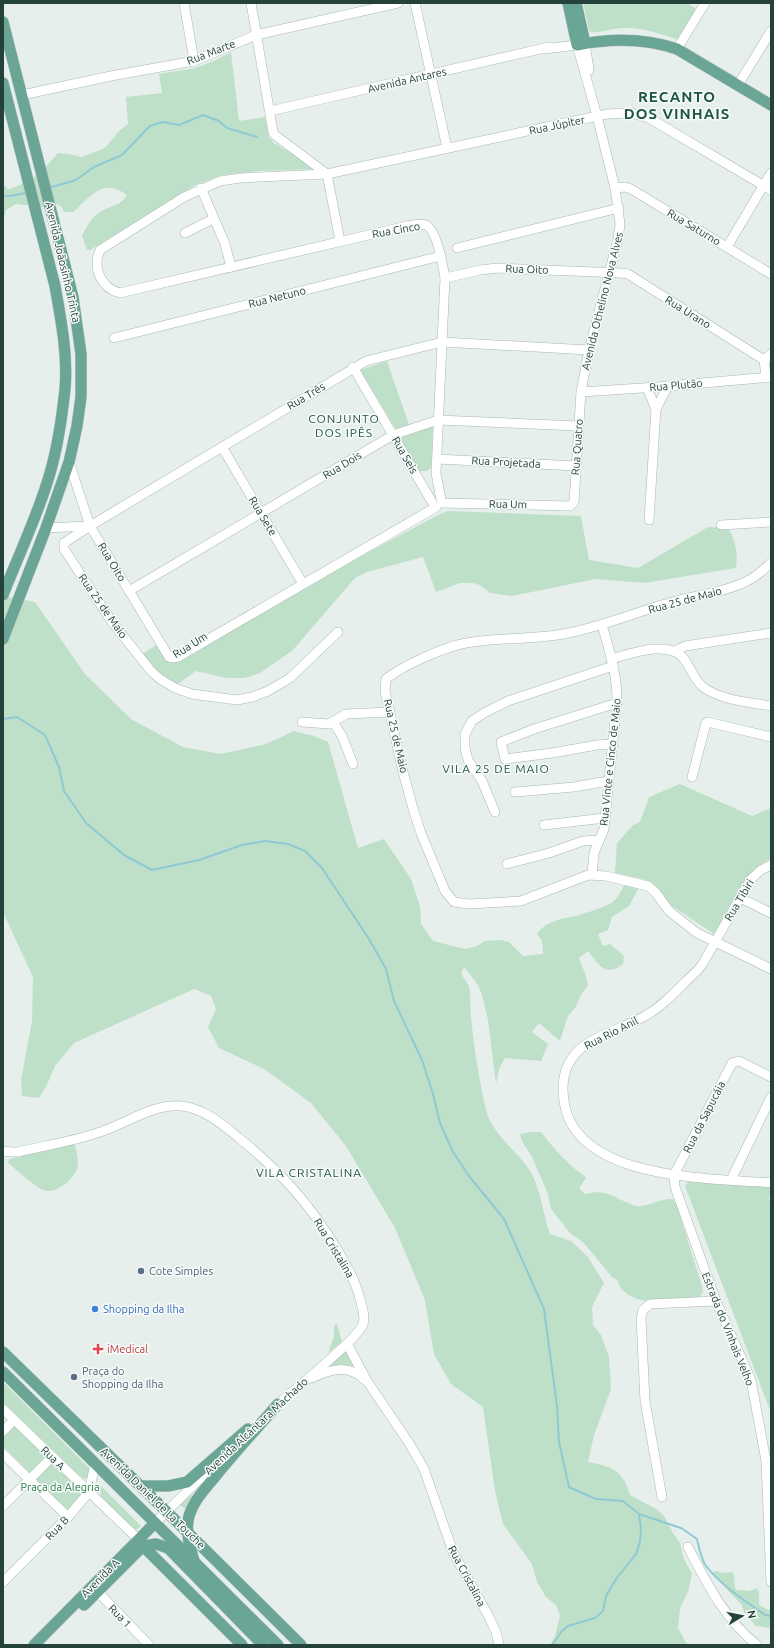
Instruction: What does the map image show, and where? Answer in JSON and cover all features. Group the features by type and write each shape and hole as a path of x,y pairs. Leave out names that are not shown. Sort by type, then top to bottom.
{"main road":[{"path":"568,3 580,41"},
{"path":"576,3 580,41"},
{"name":"Avenida Joãosinho Trinta","path":"3,22 73,297 81,354 81,397 77,426 69,462 46,528 3,639"},
{"name":"Avenida Antares","path":"580,41 612,33 634,33 662,38 740,83 771,105"},
{"name":"Avenida Joãosinho Trinta","path":"3,83 55,286 65,356 65,388 57,442 50,474 5,590"},
{"name":"Avenida Antares","path":"740,83 771,98"},
{"name":"Avenida Daniel de La Touche","path":"3,1352 188,1532 290,1640 301,1645"},
{"name":"Avenida Daniel de La Touche","path":"3,1372 278,1645"},
{"path":"141,1486 168,1486 187,1482 278,1404"},
{"path":"195,1563 191,1552 188,1532 188,1522 191,1510 204,1490 278,1404"},
{"path":"154,1523 171,1551 263,1645"},
{"name":"Avenida A","path":"34,1645 141,1543 154,1523"},
{"path":"141,1543 159,1544 171,1551"},
{"name":"Rua A","path":"141,1543 242,1645"},
{"name":"Avenida A","path":"44,1645 94,1589"}],"street":[{"path":"184,3 194,61"},
{"path":"251,3 275,135 327,174 340,241"},
{"name":"Rua Marte","path":"22,95 111,76 194,61 256,35 398,3"},
{"path":"415,3 447,148"},
{"path":"678,46 705,3"},
{"path":"740,83 771,31"},
{"name":"Avenida Antares","path":"270,110 580,41"},
{"name":"Avenida Othelino Nova Alves","path":"580,41 615,188 619,208 620,231 589,350 581,392"},
{"name":"Rua Júpiter","path":"120,293 112,291 100,279 97,256 100,250 184,197 201,188 220,181 240,178 327,174 607,114 631,113 649,118 767,188"},
{"path":"727,247 767,188 771,174"},
{"path":"201,188 225,244 231,267"},
{"name":"Rua Saturno","path":"615,188 631,189 771,274"},
{"path":"457,248 619,208"},
{"path":"184,233 214,219"},
{"name":"Rua Cinco","path":"120,293 340,241 422,224 430,229 441,256 445,278 436,473 430,484 436,502"},
{"name":"Rua Netuno","path":"114,338 441,256"},
{"name":"Rua Oito","path":"445,278 480,270 497,268 610,272"},
{"name":"Rua Urano","path":"610,272 628,274 767,357"},
{"name":"Rua Três","path":"46,528 90,526 353,367 374,358 442,342 589,350"},
{"path":"767,357 768,377"},
{"name":"Rua Seis","path":"353,367 436,502"},
{"name":"Rua Plutão","path":"581,392 647,388 768,377"},
{"path":"649,520 656,409 668,386"},
{"path":"647,388 656,409"},
{"name":"Rua Quatro","path":"574,502 581,392"},
{"name":"Rua Dois","path":"129,591 393,434 438,420 578,426"},
{"name":"Rua Sete","path":"222,447 302,582"},
{"name":"Rua Projetada","path":"436,458 576,466"},
{"name":"Rua Oito","path":"69,462 90,526 169,657"},
{"name":"Rua Um","path":"169,657 302,582 436,502 570,506 574,502"},
{"path":"721,525 771,522"},
{"name":"Rua 25 de Maio","path":"90,526 64,543 64,549 112,622 151,671 160,680 175,688 192,694 208,697 236,700 252,697 283,683 338,632"},
{"name":"Rua 25 de Maio","path":"592,874 521,901 469,904 454,902 445,891 421,833 403,772 386,691 386,679 399,670 443,650 466,643 536,638 562,634 602,625 656,607 733,587 753,577 771,563"},
{"name":"Rua Vinte e Cinco de Maio","path":"592,874 594,852 604,829 608,781 614,744 617,703 616,683 602,625"},
{"path":"675,651 686,646 771,633"},
{"path":"495,812 482,781 468,760 464,741 467,727 472,722 484,713 508,701 612,663 640,651 664,649 675,651 683,658 696,681 709,690 726,698 771,706"},
{"path":"614,744 505,759 500,742 534,729 617,703"},
{"path":"302,722 329,724 346,714 390,712"},
{"path":"333,722 342,736 353,764"},
{"path":"692,777 706,723 708,722 771,737"},
{"path":"515,792 574,787 608,781"},
{"path":"544,825 605,818"},
{"path":"507,864 549,853 583,841 599,840"},
{"name":"Rua Tibiri","path":"715,942 754,875 771,865"},
{"path":"592,874 648,886 656,893 664,905 676,917 697,933 771,969"},
{"path":"740,898 771,913"},
{"name":"Rua Rio Anil","path":"715,942 698,970 653,1011 578,1050 566,1068 563,1078 563,1094 566,1113 573,1126 590,1144 598,1151 619,1162 674,1175 771,1183"},
{"name":"Rua da Sapucáia","path":"674,1175 730,1066 736,1061 739,1061 771,1077"},
{"path":"731,1180 771,1097"},
{"name":"Rua Cristalina","path":"3,1151 18,1152 94,1134 160,1107 182,1106 193,1108 208,1115 276,1169 295,1189 327,1232 352,1276 360,1297 363,1313 362,1327 347,1344 367,1382 409,1443 424,1469 453,1552 492,1624 499,1645"},
{"name":"Estrada do Vinhais Velho","path":"674,1175 675,1187 716,1301 749,1375 756,1401 766,1461 771,1582"},
{"path":"662,1497 646,1401 641,1318 643,1310 650,1304 716,1301"},
{"name":"Avenida Alcântara Machado","path":"166,1511 278,1404 347,1344"},
{"path":"301,1384 327,1372 340,1369 353,1372 367,1382"},
{"name":"Rua A","path":"3,1409 141,1543"},
{"path":"3,1431 14,1420"},
{"path":"3,1454 68,1517"},
{"path":"3,1506 52,1456"},
{"name":"Rua B","path":"3,1582 68,1517 89,1492 95,1464"},
{"name":"Avenida A","path":"154,1523 166,1511"},
{"path":"688,1547 705,1580 732,1621 757,1645"},
{"name":"Rua 1","path":"94,1589 149,1645"},
{"path":"134,1645 142,1638"}],"green space":[{"path":"583,3 687,3 696,9 679,40 651,31 630,28 591,32 589,30"},
{"path":"231,52 239,121 265,117 269,137 274,143 317,169 259,171 222,175 195,185 90,250 87,250 82,236 89,223 96,215 118,204 127,195 118,190 104,188 92,195 73,212 64,212 61,206 56,204 43,207 16,204 6,210 3,220 3,184 8,189 31,180 42,171 58,153 82,157 105,148 119,131 128,124 126,97 162,93 159,74 195,68 214,61"},
{"path":"387,361 409,425 396,429 360,370"},
{"path":"433,426 431,468 427,471 418,471 400,437"},
{"path":"448,511 581,516 589,560 638,568 708,527 728,528 733,537 736,548 736,568 644,583 596,579 512,596 490,593 480,585 472,583 460,583 436,592 423,557 367,572 355,578 292,651 260,673 245,678 226,678 196,671 176,685 160,677 142,654 156,645 169,662 178,662 348,563"},
{"path":"3,596 35,602 85,674 131,719 183,747 221,754 266,744 294,731 314,736 328,742 358,848 384,839 411,879 420,907 421,924 433,941 465,949 477,946 485,941 500,940 509,942 523,956 543,954 542,941 537,934 546,925 557,920 589,912 608,905 617,897 624,885 638,889 629,906 612,917 608,930 598,934 603,946 610,944 624,956 623,964 611,970 602,968 588,951 579,958 588,986 582,993 575,1008 568,1016 560,1041 539,1023 532,1032 548,1044 541,1061 505,1058 499,1069 496,1084 488,1020 482,995 478,985 464,967 461,974 469,987 477,1064 483,1099 489,1119 499,1135 530,1171 537,1186 550,1234 571,1241 588,1257 604,1283 592,1307 593,1325 601,1335 609,1357 611,1389 594,1435 588,1462 603,1465 620,1475 624,1480 630,1495 658,1510 664,1516 680,1543 684,1559 692,1574 688,1592 680,1608 678,1628 686,1643 689,1645 550,1645 555,1636 560,1616 556,1605 546,1597 537,1582 532,1564 503,1524 495,1491 483,1407 451,1384 434,1354 425,1300 395,1228 346,1146 311,1103 264,1069 219,1048 208,1027 216,1009 211,996 194,989 74,1043 55,1066 46,1087 39,1098 22,1096 21,1080 32,1021 33,977 3,912"},
{"path":"680,784 752,816 771,808 771,858 754,869 738,891 714,934 666,902 653,883 643,879 615,873 617,843 633,825 640,822 649,797"},
{"path":"541,1132 552,1146 586,1178 579,1188 585,1194 601,1192 636,1206 672,1199 676,1203 701,1283 703,1292 699,1297 677,1301 653,1302 641,1300 622,1290 617,1280 612,1277 584,1243 570,1233 551,1209 548,1194 520,1134"},
{"path":"74,1144 78,1163 77,1169 68,1182 53,1190 48,1191 39,1188 8,1163 9,1159"},
{"path":"688,1182 771,1185 769,1201 771,1201 771,1413 685,1186"},
{"path":"337,1324 342,1342 328,1353 334,1336 334,1325"},
{"path":"346,1350 353,1366 329,1366"},
{"path":"3,1382 89,1468 90,1473 88,1478 83,1479 3,1402"},
{"path":"15,1424 48,1456 31,1474 3,1446 3,1437"},
{"name":"Praça da Alegria","path":"52,1462 85,1494 68,1512 35,1480"},
{"path":"100,1485 141,1526 134,1532 101,1499"},
{"path":"190,1493 192,1496 185,1509 178,1503"},
{"path":"716,1571 724,1573 732,1572 736,1590 749,1591 757,1588 759,1592 759,1605 771,1611 771,1628 756,1626 744,1613 742,1605 711,1573"}],"waterway":[{"path":"48,188 76,180 94,167 122,155 150,126 163,122 179,125 203,115 219,121 227,128 257,137"},
{"path":"3,196 26,193"},
{"path":"3,719 17,717 45,735 59,767 64,791 86,823 124,855 152,870 199,860 242,845 265,841 288,844 305,851 322,868 369,939 386,969 394,1001 422,1060 433,1094 440,1123 453,1152 469,1176 504,1219 544,1309 557,1406 559,1442 569,1487 596,1499 623,1501 639,1514 681,1528 697,1539 704,1563 719,1580 765,1615 771,1616"},
{"path":"552,1645 562,1631 568,1626 595,1618 603,1611 606,1596 616,1579 636,1554 640,1542 641,1529 639,1515"}],"place":[{"name":"Cote Simples","path":"141,1271"},
{"name":"Shopping da Ilha","path":"95,1309"},
{"name":"iMedical","path":"98,1349"},
{"name":"Praça do Shopping da Ilha","path":"74,1377"}],"district":[{"name":"RECANTO DOS VINHAIS","path":"677,106"},
{"name":"CONJUNTO DOS IPÊS","path":"344,426"},
{"name":"VILA 25 DE MAIO","path":"496,769"},
{"name":"VILA CRISTALINA","path":"309,1173"}]}
